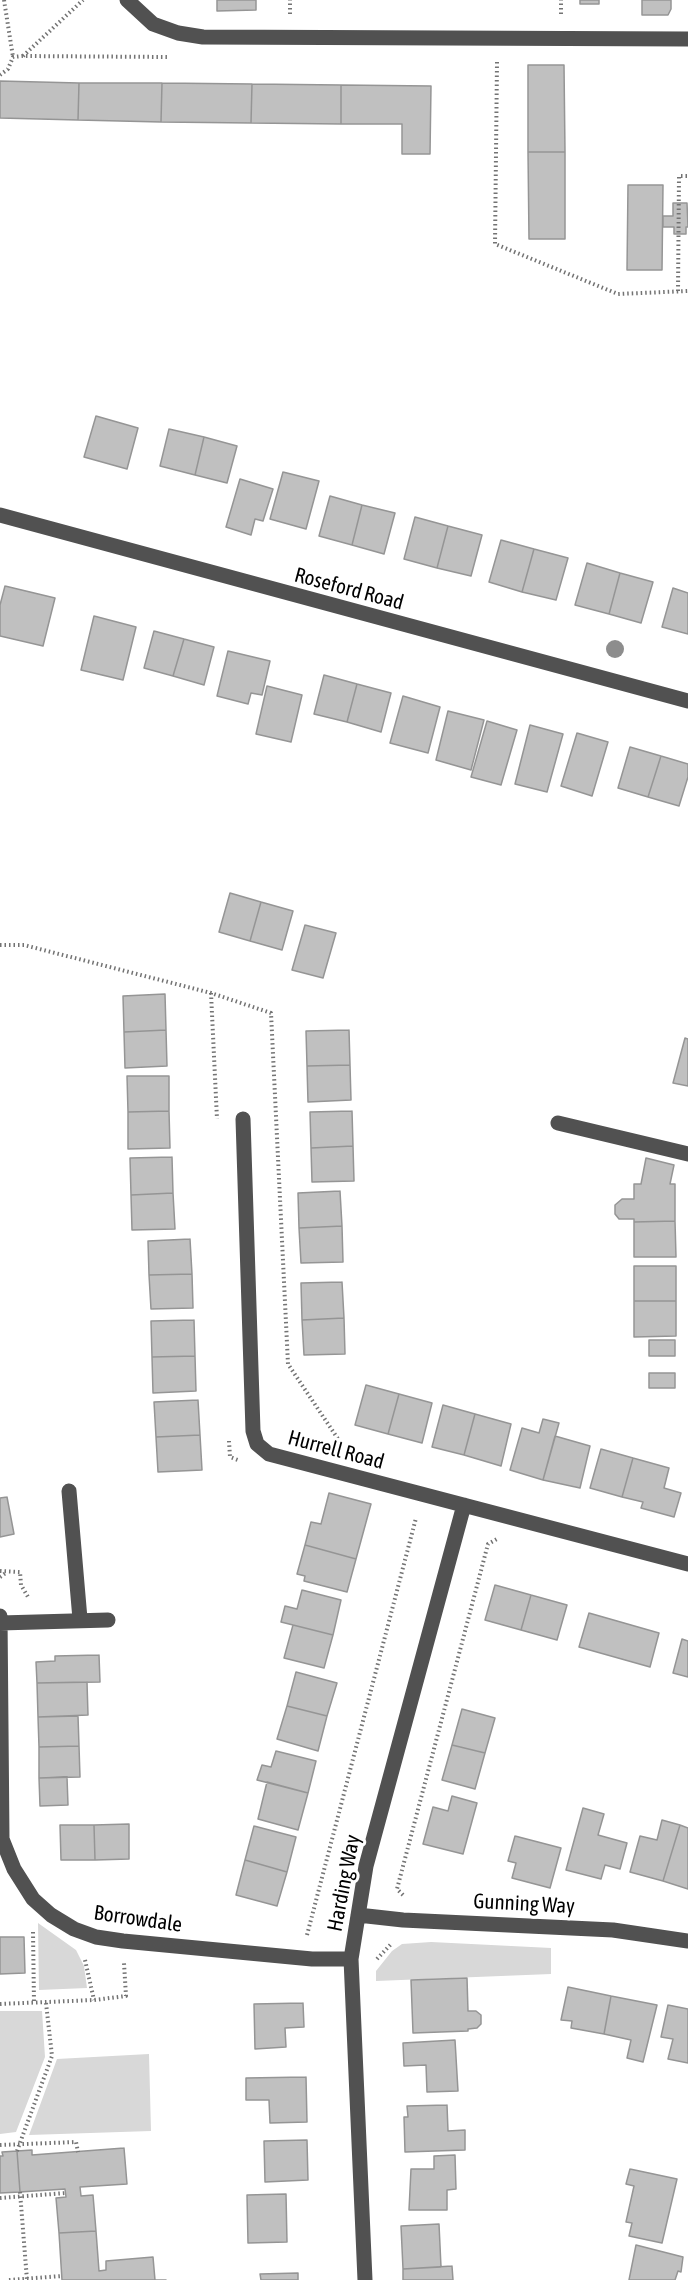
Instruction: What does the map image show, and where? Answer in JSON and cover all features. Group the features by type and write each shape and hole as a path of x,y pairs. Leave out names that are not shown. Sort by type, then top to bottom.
{"street":[{"path":"127,0 153,24 178,33 203,37 688,39"},
{"name":"Roseford Road","path":"0,515 688,701"},
{"name":"Hurrell Road","path":"243,1119 253,1431 257,1444 269,1454 688,1564"},
{"path":"558,1123 688,1154"},
{"path":"69,1491 80,1619"},
{"name":"Harding Way","path":"365,2280 351,1959 366,1866 464,1505"},
{"name":"Borrowdale","path":"0,1616 2,1839 14,1869 33,1899 59,1920 74,1929 96,1937 312,1959 351,1959"},
{"path":"0,1623 108,1620"},
{"name":"Gunning Way","path":"358,1915 403,1920 613,1930 688,1941"}],"path":[{"path":"0,75 8,69 13,57 4,0"},
{"path":"22,56 83,0"},
{"path":"13,57 170,57"},
{"path":"497,58 495,244 618,294 688,291"},
{"path":"678,291 679,176 688,176"},
{"path":"0,945 24,945 211,993 271,1013 288,1364 339,1442 336,1456"},
{"path":"211,993 217,1130"},
{"path":"229,1434 230,1457 241,1461"},
{"path":"305,1942 417,1517 413,1511"},
{"path":"407,1900 397,1889 488,1544 505,1537"},
{"path":"0,1571 20,1572 21,1584 26,1595 34,1602 36,1621"},
{"path":"0,1577 8,1572"},
{"path":"32,1922 34,2003"},
{"path":"374,1967 377,1957 395,1940"},
{"path":"0,2004 126,1996 124,1961 135,1962"},
{"path":"17,2151 52,2056 46,2002"},
{"path":"0,2145 76,2142 78,2152"},
{"path":"0,2198 20,2194 66,2193"},
{"path":"20,2194 27,2279"},
{"path":"9,2280 62,2276"}],"shaded area":[{"path":"38,1923 76,1950 84,1966 87,1988 39,1990"},
{"path":"431,1942 551,1948 551,1974 376,1981 376,1971 392,1951 402,1944"},
{"path":"0,2011 42,2011 45,2057 16,2132 0,2134"},
{"path":"149,2054 151,2131 29,2135 57,2059"}],"building":[{"path":"217,0 256,0 256,10 217,11"},
{"path":"580,0 599,0 599,4 580,4"},
{"path":"642,0 671,0 671,9 668,15 642,15"},
{"path":"528,65 564,65 565,152 528,152"},
{"path":"0,81 79,83 78,120 0,118"},
{"path":"79,83 162,83 161,122 78,120"},
{"path":"162,83 252,84 251,123 161,122"},
{"path":"252,84 341,85 341,124 251,123"},
{"path":"341,85 431,86 430,154 402,154 402,124 341,124"},
{"path":"528,152 565,152 565,239 529,239"},
{"path":"628,185 663,185 662,270 627,270"},
{"path":"673,203 687,203 686,234 674,234 674,227 663,227 663,216 673,216"},
{"path":"96,416 138,428 127,469 84,457"},
{"path":"169,429 204,437 195,475 160,466"},
{"path":"204,437 237,446 227,483 195,475"},
{"path":"283,472 319,481 306,529 270,519"},
{"path":"240,479 273,489 263,521 255,519 251,535 226,527"},
{"path":"330,496 362,505 352,545 319,536"},
{"path":"362,505 395,513 384,554 352,545"},
{"path":"415,517 448,526 437,568 404,559"},
{"path":"448,526 482,535 471,576 437,568"},
{"path":"501,540 534,549 522,592 489,582"},
{"path":"534,549 568,558 556,600 522,592"},
{"path":"587,563 620,573 609,614 575,605"},
{"path":"620,573 653,582 641,623 609,614"},
{"path":"5,586 55,598 43,646 0,636 0,605"},
{"path":"673,588 688,593 688,634 662,627"},
{"path":"94,616 136,627 123,680 81,670"},
{"path":"154,631 184,639 173,676 144,668"},
{"path":"184,639 214,647 204,685 173,676"},
{"path":"228,651 270,661 262,695 251,693 248,704 217,696"},
{"path":"324,675 357,684 347,722 314,714"},
{"path":"357,684 391,693 381,732 347,722"},
{"path":"267,686 302,695 291,742 256,734"},
{"path":"403,696 440,707 428,753 390,743"},
{"path":"448,711 484,720 471,770 436,760"},
{"path":"487,721 517,730 501,785 471,777"},
{"path":"530,725 563,734 547,792 515,784"},
{"path":"577,733 608,742 592,796 561,786"},
{"path":"630,747 661,756 648,797 618,788"},
{"path":"661,756 688,764 688,777 679,806 648,797"},
{"path":"230,893 261,902 250,941 219,932"},
{"path":"261,902 293,911 282,950 250,941"},
{"path":"305,925 336,933 323,978 292,970"},
{"path":"165,994 166,1030 124,1032 123,996"},
{"path":"166,1030 167,1066 125,1068 124,1032"},
{"path":"349,1030 350,1065 307,1066 306,1031"},
{"path":"685,1038 688,1039 688,1086 673,1083"},
{"path":"350,1065 351,1100 308,1102 307,1066"},
{"path":"127,1076 169,1076 169,1111 128,1112"},
{"path":"169,1111 170,1148 128,1149 128,1112"},
{"path":"352,1111 353,1146 311,1148 310,1112"},
{"path":"353,1146 354,1181 312,1182 311,1148"},
{"path":"172,1157 173,1193 131,1195 130,1158"},
{"path":"646,1158 674,1165 670,1184 675,1184 675,1221 634,1222 634,1219 619,1219 615,1214 615,1205 622,1199 634,1199 634,1184 641,1184"},
{"path":"340,1191 342,1226 299,1228 298,1193"},
{"path":"173,1193 175,1229 132,1230 131,1195"},
{"path":"675,1221 676,1257 634,1257 634,1222"},
{"path":"342,1226 343,1262 301,1263 299,1228"},
{"path":"190,1239 192,1274 149,1275 148,1241"},
{"path":"634,1266 676,1266 676,1301 634,1301"},
{"path":"192,1274 193,1308 151,1309 149,1275"},
{"path":"342,1282 344,1318 302,1320 301,1283"},
{"path":"634,1301 676,1301 676,1336 634,1337"},
{"path":"344,1318 345,1354 304,1355 302,1320"},
{"path":"194,1320 195,1356 152,1357 151,1321"},
{"path":"649,1340 675,1340 675,1356 649,1356"},
{"path":"195,1356 196,1391 153,1393 152,1357"},
{"path":"649,1373 675,1373 675,1388 649,1388"},
{"path":"366,1385 399,1394 388,1434 355,1425"},
{"path":"399,1394 432,1403 422,1443 388,1434"},
{"path":"198,1400 200,1435 156,1437 154,1402"},
{"path":"443,1405 475,1414 464,1455 432,1447"},
{"path":"475,1414 511,1424 501,1466 464,1455"},
{"path":"543,1419 559,1423 543,1480 510,1470 522,1428 539,1433"},
{"path":"200,1435 202,1470 158,1472 156,1437"},
{"path":"555,1436 590,1446 580,1488 543,1480"},
{"path":"601,1449 633,1458 622,1497 590,1488"},
{"path":"633,1458 669,1468 664,1488 681,1493 674,1517 641,1508 643,1502 622,1497"},
{"path":"329,1493 371,1504 356,1559 305,1545 311,1522 321,1524"},
{"path":"7,1497 14,1534 0,1537 0,1498"},
{"path":"305,1545 356,1559 347,1592 304,1581 305,1576 297,1574"},
{"path":"495,1585 531,1595 521,1630 485,1620"},
{"path":"302,1590 341,1600 333,1635 281,1622 285,1606 297,1609"},
{"path":"531,1595 567,1605 557,1640 521,1630"},
{"path":"589,1613 659,1633 650,1667 579,1647"},
{"path":"293,1625 333,1635 324,1668 284,1658"},
{"path":"682,1639 688,1641 688,1677 673,1673"},
{"path":"99,1655 100,1682 37,1683 36,1662 55,1661 55,1656"},
{"path":"296,1672 337,1683 327,1716 287,1706"},
{"path":"87,1682 88,1715 38,1717 37,1683"},
{"path":"287,1706 327,1716 318,1751 277,1739"},
{"path":"462,1709 495,1718 485,1753 452,1745"},
{"path":"78,1716 79,1746 39,1747 38,1717"},
{"path":"452,1745 485,1753 475,1789 442,1780"},
{"path":"79,1746 80,1777 39,1778 39,1747"},
{"path":"276,1751 316,1761 308,1793 257,1780 262,1765 271,1767"},
{"path":"67,1777 68,1805 40,1806 39,1778"},
{"path":"267,1782 308,1793 298,1830 258,1819"},
{"path":"452,1796 477,1803 463,1854 423,1844 433,1807 448,1811"},
{"path":"583,1808 604,1814 598,1835 627,1843 620,1869 605,1865 601,1879 566,1870"},
{"path":"662,1820 680,1825 663,1881 630,1872 640,1836 657,1840"},
{"path":"129,1824 129,1859 95,1860 94,1825"},
{"path":"60,1825 94,1825 95,1860 61,1860"},
{"path":"680,1825 688,1828 688,1889 663,1881"},
{"path":"254,1826 296,1837 287,1872 245,1860"},
{"path":"515,1836 561,1848 550,1888 512,1878 516,1863 508,1861"},
{"path":"245,1860 287,1872 277,1906 236,1895"},
{"path":"0,1937 24,1937 25,1973 0,1974"},
{"path":"467,1978 468,2011 476,2011 481,2015 481,2024 468,2031 413,2033 411,1980"},
{"path":"568,1987 611,1996 604,2034 571,2028 572,2021 561,2020"},
{"path":"611,1996 657,2005 643,2062 627,2058 631,2040 604,2034"},
{"path":"303,2003 304,2027 285,2028 286,2047 255,2049 254,2004"},
{"path":"668,2005 688,2009 688,2063 668,2059 673,2039 661,2037"},
{"path":"455,2040 458,2091 427,2092 426,2065 404,2066 403,2043"},
{"path":"306,2077 307,2122 270,2123 269,2100 246,2100 246,2078"},
{"path":"447,2105 448,2131 465,2130 465,2150 405,2152 404,2117 408,2117 407,2106"},
{"path":"307,2140 308,2180 265,2182 264,2141"},
{"path":"124,2148 127,2184 80,2187 81,2196 93,2195 96,2231 59,2233 56,2198 66,2197 65,2189 20,2192 17,2151 32,2150 32,2155"},
{"path":"17,2151 20,2192 0,2193 0,2156 3,2156 2,2152"},
{"path":"455,2155 456,2189 447,2190 447,2210 409,2210 411,2169 434,2169 434,2156"},
{"path":"630,2169 677,2179 662,2243 629,2236 632,2223 626,2222 634,2186 626,2184"},
{"path":"286,2194 287,2242 248,2243 247,2195"},
{"path":"439,2224 441,2267 403,2269 401,2226"},
{"path":"96,2231 99,2271 106,2270 106,2261 153,2257 155,2280 62,2280 59,2233"},
{"path":"636,2245 683,2257 681,2272 678,2271 675,2280 629,2280"},
{"path":"452,2266 453,2280 403,2280 403,2269"},
{"path":"298,2273 298,2280 261,2280 260,2274"}]}
